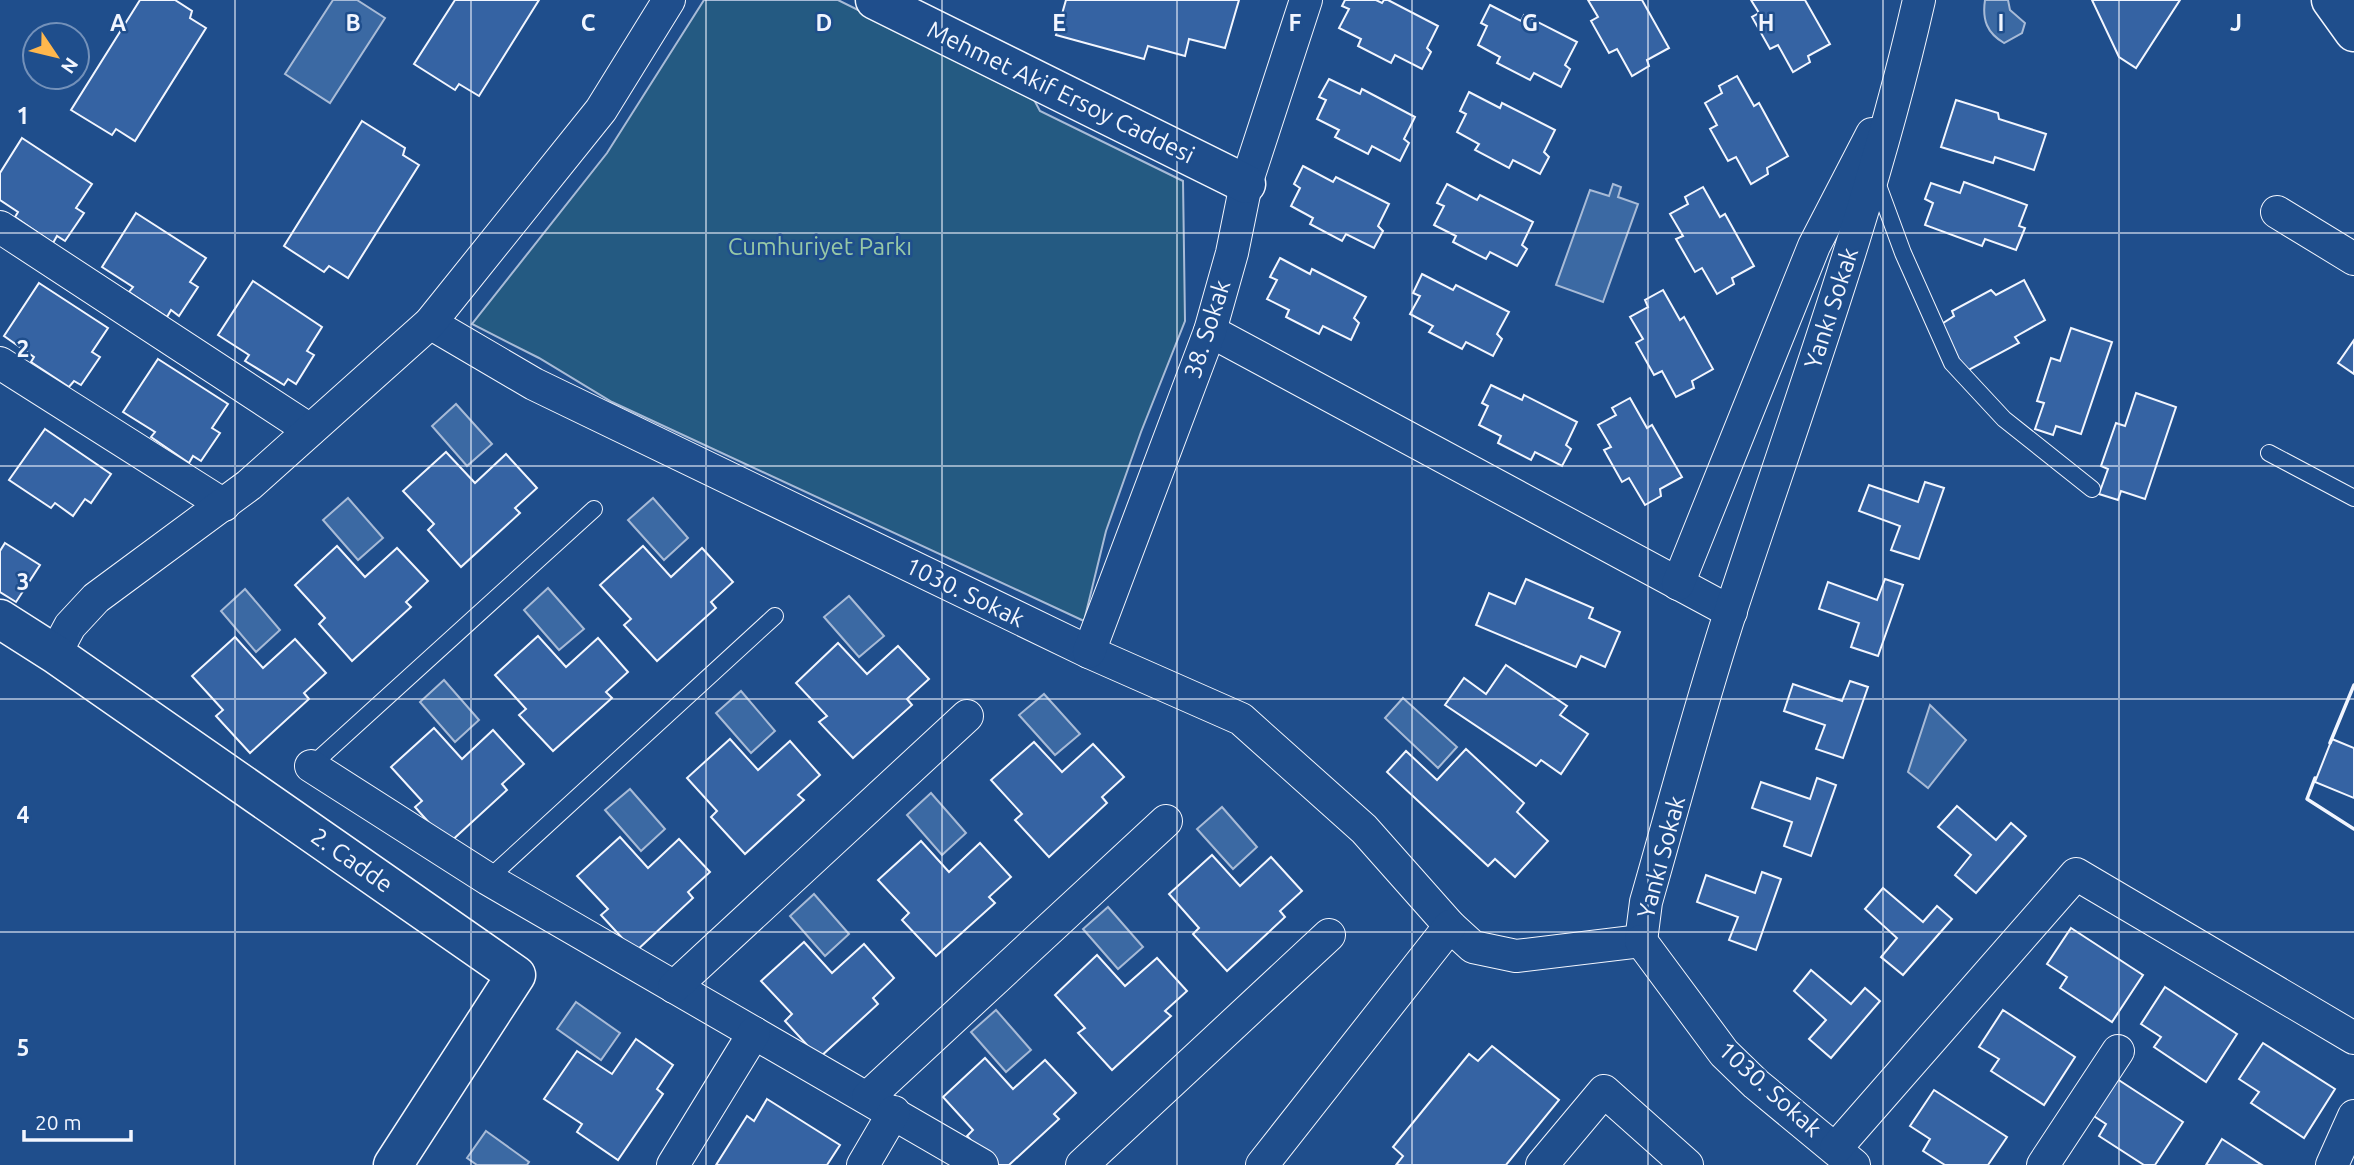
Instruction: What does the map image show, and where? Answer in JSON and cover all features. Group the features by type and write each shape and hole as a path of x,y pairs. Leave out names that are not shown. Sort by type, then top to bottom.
{"street":[{"path":"55,654 70,626 96,597 224,505 430,323 601,110 669,0"},
{"name":"Mehmet Akif Ersoy Caddesi","path":"875,0 1246,184"},
{"name":"38. Sokak","path":"1089,652 1210,331 1232,253 1246,184 1306,0"},
{"name":"Yankı Sokak","path":"1640,941 1646,902 1731,612 1874,175 1919,0"},
{"path":"2331,0 2354,32"},
{"path":"1678,584 1814,246 1902,74"},
{"path":"2277,212 2354,259"},
{"path":"0,227 310,430"},
{"name":"1030. Sokak","path":"430,323 534,384 1089,652 1241,719 1364,829 1450,926 1473,947 1517,956 1640,941 1724,1053 1756,1084 1845,1156"},
{"path":"1210,331 1731,612"},
{"path":"0,363 224,505"},
{"name":"2. Cadde","path":"0,619 55,654 516,975 393,1165"},
{"path":"674,987 967,716"},
{"path":"311,766 488,879 982,1165"},
{"path":"863,1165 881,1105 1166,821"},
{"path":"1845,1156 2076,874 2354,1038"},
{"path":"1262,1165 1450,926"},
{"path":"1082,1165 1329,935"},
{"path":"673,1165 754,1033"},
{"path":"2043,1165 2118,1051"},
{"path":"1542,1165 1604,1091 1687,1165"},
{"path":"2332,1165 2354,1116"}],"lane":[{"path":"1874,175 1903,253 1952,363 2004,419 2092,488"},
{"path":"2269,453 2354,498"},
{"path":"311,766 594,509"},
{"path":"488,879 775,616"}],"green space":[{"name":"Cumhuriyet Parkı","path":"704,0 838,0 1032,96 1040,111 1183,181 1185,321 1106,531 1084,621 612,402 539,358 472,324 607,153"}],"shaded area":[{"path":"333,0 357,0 385,18 330,103 285,74"},
{"path":"1985,0 2008,0 2010,10 2025,23 2022,33 2004,43 1993,35 1985,20"},
{"path":"1613,184 1621,187 1618,197 1638,204 1603,302 1556,285 1590,190 1609,196"},
{"path":"456,404 492,444 467,466 432,426"},
{"path":"348,498 383,538 358,560 323,520"},
{"path":"653,498 688,538 664,560 628,520"},
{"path":"548,588 584,629 559,650 524,610"},
{"path":"245,589 280,630 256,652 221,611"},
{"path":"849,596 884,636 859,657 824,617"},
{"path":"444,680 479,720 455,742 420,702"},
{"path":"741,691 775,731 751,753 716,713"},
{"path":"1044,694 1080,734 1055,755 1019,715"},
{"path":"1403,698 1457,747 1438,768 1385,718"},
{"path":"1930,705 1966,740 1928,788 1908,772"},
{"path":"630,789 665,829 641,851 605,810"},
{"path":"931,793 966,833 942,855 907,815"},
{"path":"1222,807 1257,847 1233,869 1197,829"},
{"path":"814,894 849,934 825,956 790,916"},
{"path":"1108,907 1143,947 1118,969 1083,929"},
{"path":"576,1002 620,1033 601,1060 557,1029"},
{"path":"996,1010 1031,1050 1006,1072 971,1032"},
{"path":"486,1131 529,1162 527,1165 477,1165 467,1158"}],"building":[{"path":"140,0 175,0 192,11 190,18 206,28 135,141 116,129 112,135 71,110 83,91 91,91 91,78"},
{"path":"455,0 539,0 479,96 459,84 455,90 414,64"},
{"path":"1066,0 1239,0 1225,48 1189,39 1185,56 1148,46 1144,59 1056,35"},
{"path":"1345,0 1376,0 1382,3 1388,0 1438,26 1427,48 1431,52 1422,69 1395,55 1391,63 1358,46 1361,39 1339,28 1349,9 1342,6"},
{"path":"1588,0 1642,0 1669,48 1647,60 1649,66 1632,76 1617,49 1609,53 1591,21 1598,17"},
{"path":"1751,0 1805,0 1830,44 1808,56 1810,62 1793,72 1778,45 1770,49 1752,17 1759,13"},
{"path":"2092,0 2180,0 2136,68 2119,57"},
{"path":"1490,5 1521,21 1524,15 1577,42 1565,65 1570,69 1561,87 1534,73 1530,80 1497,63 1500,57 1478,45 1487,26 1481,23"},
{"path":"1737,76 1754,106 1759,103 1788,156 1767,168 1768,174 1751,184 1736,157 1728,161 1710,129 1717,125 1705,103 1722,93 1719,86"},
{"path":"1329,79 1360,94 1362,89 1415,117 1404,139 1409,143 1400,161 1372,146 1368,154 1335,137 1339,130 1317,119 1326,100 1319,97"},
{"path":"1469,92 1500,108 1502,103 1555,130 1544,152 1549,157 1540,174 1513,160 1509,168 1475,150 1479,144 1457,132 1466,114 1460,111"},
{"path":"1956,100 1998,113 1999,119 2046,134 2034,170 1995,157 1993,163 1941,147"},
{"path":"362,121 405,148 403,155 419,165 348,278 329,266 324,272 284,246"},
{"path":"22,138 92,184 76,208 84,213 65,241 57,236 53,243 15,217 18,212 0,200 0,173"},
{"path":"1303,166 1333,182 1336,177 1389,204 1378,226 1383,231 1374,248 1346,234 1342,241 1310,224 1313,218 1291,206 1300,188 1294,184"},
{"path":"1964,182 2027,205 2019,226 2025,228 2016,250 1985,239 1982,246 1925,225 1933,203 1925,199 1931,183 1960,193"},
{"path":"1447,184 1477,200 1480,195 1533,222 1522,245 1527,249 1517,266 1490,252 1486,259 1453,242 1456,236 1434,225 1444,206 1437,203"},
{"path":"1703,187 1720,217 1725,214 1754,266 1732,278 1734,284 1717,294 1702,268 1695,272 1676,239 1683,236 1670,214 1688,204 1685,197"},
{"path":"136,213 206,258 190,282 198,287 179,316 171,310 167,317 129,292 133,287 102,267"},
{"path":"1280,258 1310,274 1312,269 1366,297 1354,318 1359,323 1351,340 1323,326 1319,334 1286,317 1289,310 1267,299 1277,280 1270,277"},
{"path":"1422,274 1453,290 1456,285 1509,312 1497,334 1502,339 1493,356 1466,342 1462,349 1429,332 1433,326 1410,314 1420,296 1413,293"},
{"path":"2024,280 2045,320 2015,337 2019,343 1965,372 1940,325 1954,316 1952,311 1991,290 1996,295"},
{"path":"253,281 322,327 307,351 314,355 296,384 288,379 284,385 245,361 249,355 218,335"},
{"path":"39,283 108,328 92,352 100,357 81,385 74,381 69,387 31,362 34,357 4,336"},
{"path":"1663,290 1680,320 1684,317 1713,369 1692,381 1694,388 1676,397 1662,371 1654,375 1636,343 1643,339 1630,317 1648,307 1645,300"},
{"path":"2071,328 2112,342 2081,434 2056,426 2053,435 2035,429 2044,403 2037,401 2051,358 2060,361"},
{"path":"2354,340 2354,374 2338,363"},
{"path":"158,359 228,404 212,428 220,433 201,461 193,456 189,463 151,437 155,432 123,412"},
{"path":"1491,385 1522,400 1524,395 1577,422 1566,445 1571,449 1562,466 1535,452 1531,460 1498,443 1501,436 1479,425 1488,406 1482,403"},
{"path":"2136,393 2176,407 2145,499 2121,491 2118,500 2099,494 2108,469 2101,466 2116,423 2125,426"},
{"path":"1630,398 1647,428 1652,425 1682,477 1660,489 1661,496 1645,505 1629,478 1622,482 1604,450 1611,447 1598,425 1616,415 1612,408"},
{"path":"45,429 111,474 91,503 85,499 73,516 55,503 51,508 9,480"},
{"path":"446,452 475,483 506,454 537,488 515,508 520,513 461,567 428,530 434,524 403,491"},
{"path":"1925,482 1944,488 1919,559 1891,550 1900,526 1859,511 1869,485 1918,502"},
{"path":"5,543 40,565 16,602 0,592 0,551"},
{"path":"337,546 365,577 397,548 428,581 406,602 411,607 352,661 319,624 325,618 295,585"},
{"path":"643,546 671,577 702,548 733,582 711,602 716,608 657,661 624,625 631,619 600,585"},
{"path":"1526,579 1593,608 1589,618 1620,632 1605,667 1581,656 1576,667 1476,625 1489,593 1515,604"},
{"path":"1885,579 1903,585 1878,656 1851,647 1859,623 1819,609 1828,582 1877,600"},
{"path":"538,636 566,667 598,638 628,672 606,692 612,698 553,751 519,715 526,709 495,675"},
{"path":"235,637 263,668 295,639 326,673 304,693 309,699 250,753 216,716 223,710 192,676"},
{"path":"838,643 867,674 898,646 929,679 907,699 912,705 853,758 819,722 827,716 796,683"},
{"path":"1506,665 1567,706 1560,715 1588,734 1561,774 1541,760 1536,766 1445,705 1464,678 1486,694"},
{"path":"1850,681 1868,687 1843,758 1816,749 1825,725 1784,711 1793,684 1842,701"},
{"path":"434,728 462,759 493,730 524,764 502,784 507,790 448,844 415,807 422,801 391,767"},
{"path":"730,739 758,770 790,741 820,775 798,795 804,800 745,854 711,817 717,811 687,778"},
{"path":"2332,739 2354,748 2354,798 2315,782"},
{"path":"1034,742 1062,772 1093,744 1124,777 1102,797 1107,803 1049,857 1015,820 1022,814 991,780"},
{"path":"1466,749 1524,803 1517,812 1548,841 1515,877 1495,859 1488,866 1387,772 1406,751 1437,780"},
{"path":"1817,778 1836,785 1811,856 1784,846 1792,822 1752,808 1761,782 1810,799"},
{"path":"1957,806 1996,840 2011,823 2026,836 1976,893 1955,875 1971,855 1938,827"},
{"path":"620,837 648,868 679,839 710,872 688,892 693,898 635,952 601,915 608,909 577,876"},
{"path":"921,841 949,872 980,843 1011,877 989,897 995,903 936,956 902,920 909,913 878,880"},
{"path":"1212,855 1240,886 1271,857 1302,891 1280,911 1285,917 1227,971 1193,934 1199,928 1169,894"},
{"path":"1762,872 1781,879 1756,950 1729,940 1738,917 1697,902 1706,875 1755,893"},
{"path":"1883,888 1923,922 1937,906 1952,919 1903,975 1881,957 1897,938 1865,909"},
{"path":"2071,928 2143,975 2112,1022 2060,988 2067,977 2047,964"},
{"path":"804,942 832,973 864,944 894,978 873,998 878,1004 819,1058 785,1021 792,1014 761,981"},
{"path":"1097,955 1125,986 1157,958 1187,991 1165,1011 1171,1016 1112,1070 1078,1033 1085,1028 1055,995"},
{"path":"1811,970 1851,1004 1865,988 1880,1001 1831,1058 1809,1039 1826,1020 1794,991"},
{"path":"2165,987 2237,1034 2206,1082 2154,1047 2161,1037 2141,1024"},
{"path":"2003,1010 2075,1057 2044,1105 1991,1071 1999,1059 1979,1047"},
{"path":"636,1039 673,1065 657,1089 663,1094 618,1160 577,1132 582,1124 544,1099 577,1051 612,1074"},
{"path":"2263,1043 2335,1089 2304,1138 2251,1103 2259,1092 2239,1079"},
{"path":"1492,1046 1559,1100 1506,1165 1396,1165 1403,1156 1393,1147 1469,1054 1478,1061"},
{"path":"985,1058 1013,1089 1045,1060 1076,1093 1054,1114 1059,1119 1009,1165 993,1165 967,1136 973,1130 943,1097"},
{"path":"2111,1075 2183,1122 2155,1165 2144,1165 2099,1136 2106,1124 2086,1111"},
{"path":"1934,1090 2007,1137 1988,1165 1945,1165 1923,1151 1930,1139 1910,1126"},
{"path":"767,1099 840,1145 827,1165 716,1165 747,1116 754,1121"},
{"path":"2222,1139 2262,1165 2206,1165"}],"wall":[{"path":"2330,743 2354,685"},
{"path":"2315,778 2307,799 2354,829"}]}
